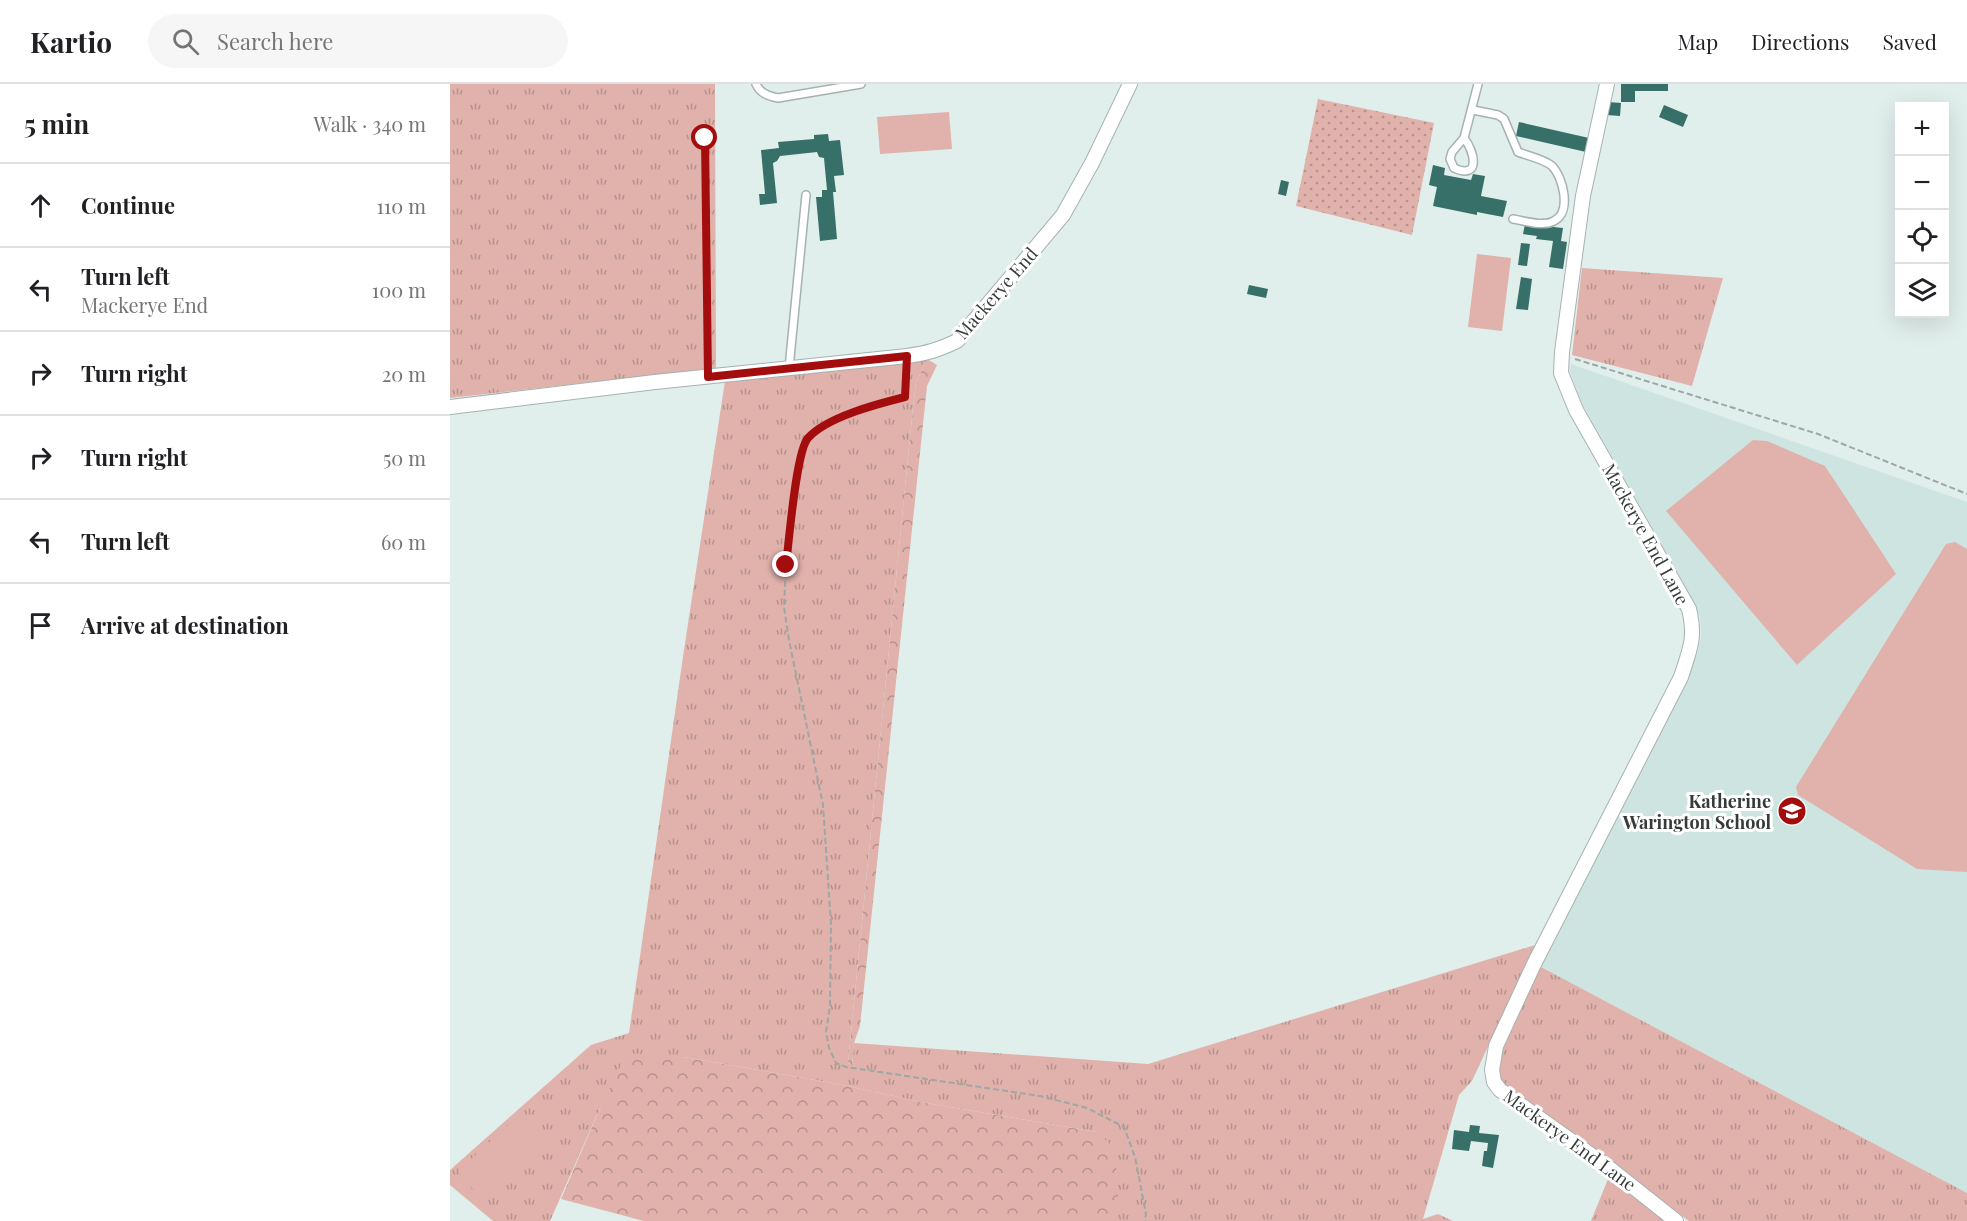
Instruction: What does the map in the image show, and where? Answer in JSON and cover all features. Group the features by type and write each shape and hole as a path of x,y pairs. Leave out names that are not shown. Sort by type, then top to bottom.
{"street":[{"name":"Mackerye End","path":"450,407 907,356 933,352 957,341 1063,215 1092,163 1130,84"},
{"name":"Mackerye End Lane","path":"1607,84 1583,196 1561,373 1576,410 1689,609 1694,627 1692,644 1681,677 1534,964 1496,1046 1492,1070 1494,1082 1500,1089 1608,1167 1676,1221"}],"lane":[{"path":"756,84 758,89 768,96 778,98 861,84"},
{"path":"1464,138 1474,158 1470,170 1464,171 1454,168 1450,159 1452,152 1464,138 1478,84"},
{"path":"1473,110 1498,115 1504,119 1518,152 1551,165 1562,181 1564,203 1559,218 1553,222 1542,223 1513,219"},
{"path":"789,368 806,195"}],"path":[{"path":"705,138 708,377"},
{"path":"1562,352 1574,359 1678,389 1818,434 1967,494"},
{"path":"907,356 905,397 834,419 807,439 800,458 786,565 784,607 789,640 823,805 831,924 830,1006 826,1032 829,1048 836,1063 846,1067 1040,1096 1087,1108 1124,1127 1135,1157 1146,1214 1145,1221"}],"shaded area":[{"name":"Katherine Warington School","path":"1571,364 1967,502 1967,1193 1539,966 1697,655 1701,636 1700,617 1695,604 1582,403 1570,372"}],"green space":[{"path":"450,84 715,84 716,368 450,398"},
{"path":"1318,99 1434,123 1412,235 1296,206"},
{"path":"949,112 952,149 880,154 877,117"},
{"path":"1477,254 1511,258 1502,331 1468,327"},
{"path":"1582,268 1723,278 1692,386 1572,355"},
{"path":"927,359 916,383 913,407 848,1063 852,1067 854,1043 1148,1064 1535,945 1472,1081 1459,1095 1423,1219 1438,1214 1453,1221 1118,1221 1118,1182 1097,1132 926,1103 838,1084 684,1057 601,1106 550,1221 493,1221 450,1185 450,1170 591,1045 629,1033 725,381"},
{"path":"927,359 937,365 927,386 860,1026 854,1043 852,1068 848,1063 913,407 916,383"},
{"path":"1753,440 1767,441 1825,466 1896,574 1797,665 1666,511"},
{"path":"1955,542 1967,549 1967,872 1917,869 1798,795 1796,787 1946,544"},
{"path":"1539,966 1967,1193 1967,1221 1689,1221 1501,1084 1499,1070 1504,1040 1517,1008"},
{"path":"627,1053 684,1057 838,1084 926,1103 1097,1132 1114,1148 1118,1182 1118,1221 644,1221 561,1199 601,1106"},
{"path":"518,1116 546,1147 484,1203 458,1171"},
{"path":"1610,1174 1668,1221 1591,1221"}],"building":[{"path":"1621,84 1668,84 1668,91 1635,91 1635,102 1621,102"},
{"path":"1609,102 1621,103 1620,116 1607,115"},
{"path":"1664,105 1688,115 1683,127 1659,117"},
{"path":"1519,122 1589,138 1586,152 1516,136"},
{"path":"828,134 829,141 840,140 844,175 834,176 837,239 820,241 816,197 822,197 822,190 827,190 824,158 819,157 817,152 780,156 773,163 777,203 760,205 759,194 765,194 761,150 779,148 778,142 814,139 814,135"},
{"path":"1433,165 1445,168 1444,175 1471,180 1473,174 1485,176 1481,196 1507,201 1503,217 1477,212 1477,215 1433,206 1437,187 1429,185"},
{"path":"1281,180 1289,182 1286,196 1278,194"},
{"path":"1525,224 1563,228 1561,241 1567,242 1563,269 1549,267 1553,241 1536,239 1537,236 1523,234"},
{"path":"1521,243 1530,244 1527,266 1518,265"},
{"path":"1521,277 1532,279 1528,310 1516,309"},
{"path":"1249,285 1268,289 1266,298 1247,294"},
{"path":"1470,1125 1480,1126 1479,1133 1499,1135 1493,1168 1482,1166 1484,1151 1487,1151 1488,1143 1471,1141 1469,1151 1452,1149 1454,1130 1469,1132"}],"place":[{"name":"Katherine Warington School","path":"1792,811"}],"route":[{"path":"705,138 708,377 907,356 905,397 834,419 807,439 800,458 786,565"}]}
